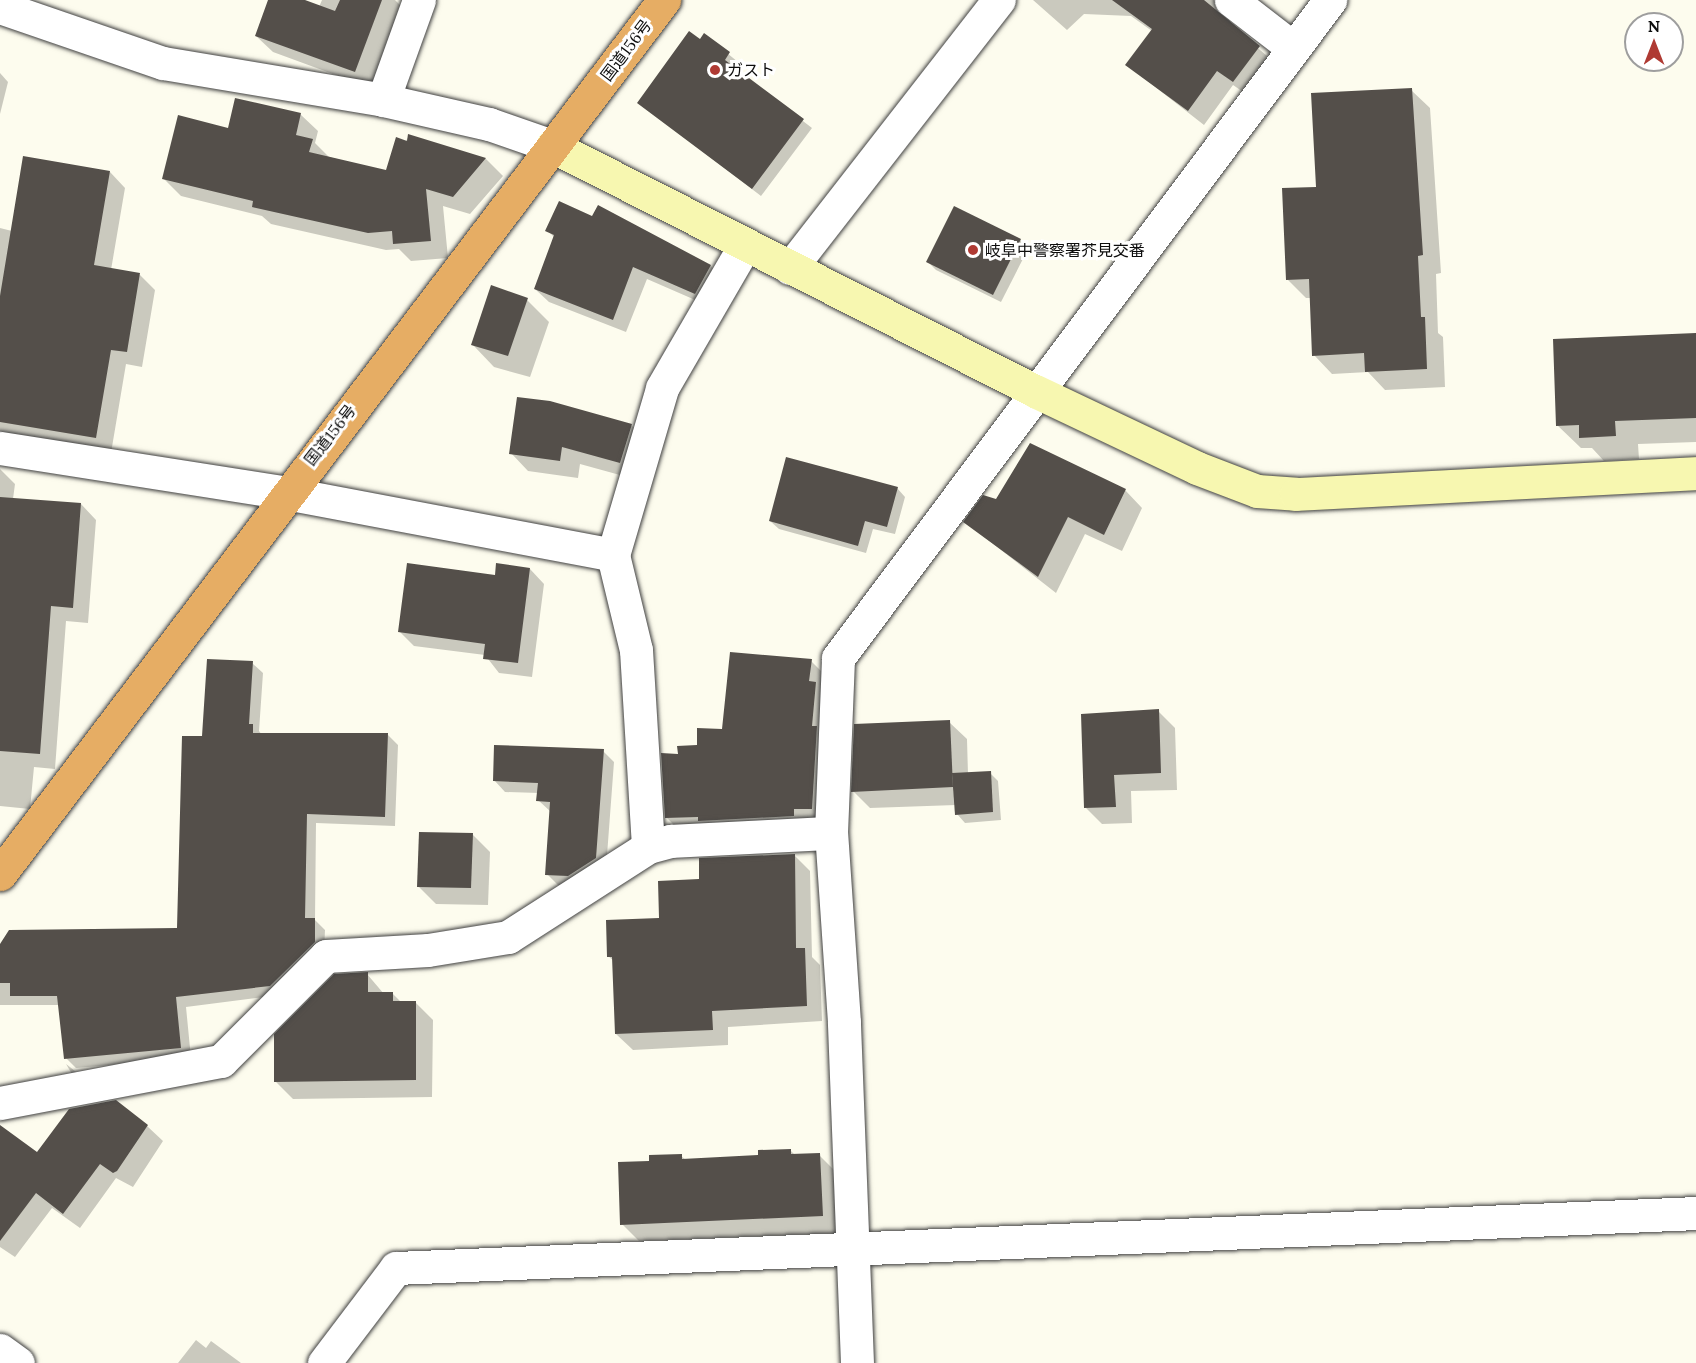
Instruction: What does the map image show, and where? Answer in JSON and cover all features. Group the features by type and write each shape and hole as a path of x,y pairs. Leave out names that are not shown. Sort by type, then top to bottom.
{"highway":[{"name":"国道156号","path":"0,874 286,493 664,0"}],"street":[{"path":"383,100 419,0"},
{"path":"790,268 999,0"},
{"path":"1231,0 1293,48"},
{"path":"857,1363 844,1022 831,833 838,658 1035,391 1330,0"},
{"path":"0,7 163,63 383,100 489,123 552,146 602,169 745,245 1035,391 1197,468 1257,491 1296,494 1696,473"},
{"path":"648,847 636,650 613,555 662,388 745,245"},
{"path":"0,448 286,493 613,555"},
{"path":"0,1103 221,1061 326,956 428,950 508,937 648,847 671,841 831,833"},
{"path":"324,1363 396,1268 1696,1213"},
{"path":"0,1350 18,1363"}],"building":[{"path":"268,0 305,0 335,11 340,0 382,0 355,72 255,36"},
{"path":"1112,0 1204,0 1260,46 1233,82 1217,71 1188,111 1125,65 1152,29"},
{"path":"689,31 700,39 704,33 730,52 725,60 804,119 752,189 637,103"},
{"path":"1412,88 1423,255 1418,256 1421,317 1425,317 1427,369 1365,372 1364,353 1312,356 1309,279 1286,280 1282,188 1316,187 1311,93"},
{"path":"235,98 301,113 296,135 313,139 309,152 386,170 396,137 407,141 408,134 486,158 453,197 426,189 431,241 393,244 392,231 368,233 252,207 253,201 162,179 178,115 228,128"},
{"path":"23,156 110,171 94,265 140,273 127,352 111,350 96,438 0,422 0,296"},
{"path":"559,201 592,216 598,205 711,265 695,294 633,267 613,320 534,289 554,235 545,231"},
{"name":"岐阜中警察署芥見交番","path":"954,206 1021,239 993,295 926,262"},
{"path":"491,285 528,298 508,356 471,345"},
{"path":"1696,333 1696,418 1615,421 1616,436 1579,438 1579,425 1556,426 1553,339"},
{"path":"517,397 550,401 632,424 620,463 562,447 560,461 509,454"},
{"path":"1030,443 1126,489 1104,535 1068,517 1038,577 963,522 983,495 996,499"},
{"path":"786,457 898,487 887,527 865,521 858,546 769,521"},
{"path":"0,497 81,503 73,608 51,606 40,754 0,751"},
{"path":"407,563 495,575 496,563 530,568 518,663 483,659 485,644 398,632"},
{"path":"730,652 812,659 809,681 816,682 812,726 817,726 812,809 794,809 794,816 698,821 698,817 665,818 661,753 678,754 677,746 697,745 697,728 722,729"},
{"path":"207,659 253,661 249,724 253,724 253,733 388,733 385,817 307,814 305,918 315,918 315,942 270,986 176,997 181,1048 64,1059 57,996 10,996 10,983 0,983 0,944 9,930 177,928 182,736 202,736"},
{"path":"1159,709 1161,773 1114,775 1116,807 1084,808 1081,714"},
{"path":"950,720 953,787 851,792 854,724"},
{"path":"494,745 604,749 596,858 568,876 545,875 550,802 536,801 538,783 493,781"},
{"path":"991,771 993,812 955,815 952,773"},
{"path":"419,832 473,833 471,888 417,887"},
{"path":"795,854 796,948 805,948 807,1006 712,1011 713,1030 615,1034 612,957 607,957 606,920 659,918 658,881 699,879 699,858"},
{"path":"368,972 368,992 393,992 393,1001 416,1001 416,1080 274,1082 274,1034 334,974"},
{"path":"116,1100 148,1125 117,1171 113,1173 100,1164 63,1214 36,1193 0,1241 0,1125 37,1152 69,1109"},
{"path":"791,1149 791,1154 820,1153 823,1216 620,1225 618,1162 649,1161 649,1155 682,1154 682,1159 758,1155 758,1150"}],"place":[{"name":"ガスト","path":"715,70"},
{"name":"岐阜中警察署芥見交番","path":"973,250"}]}
